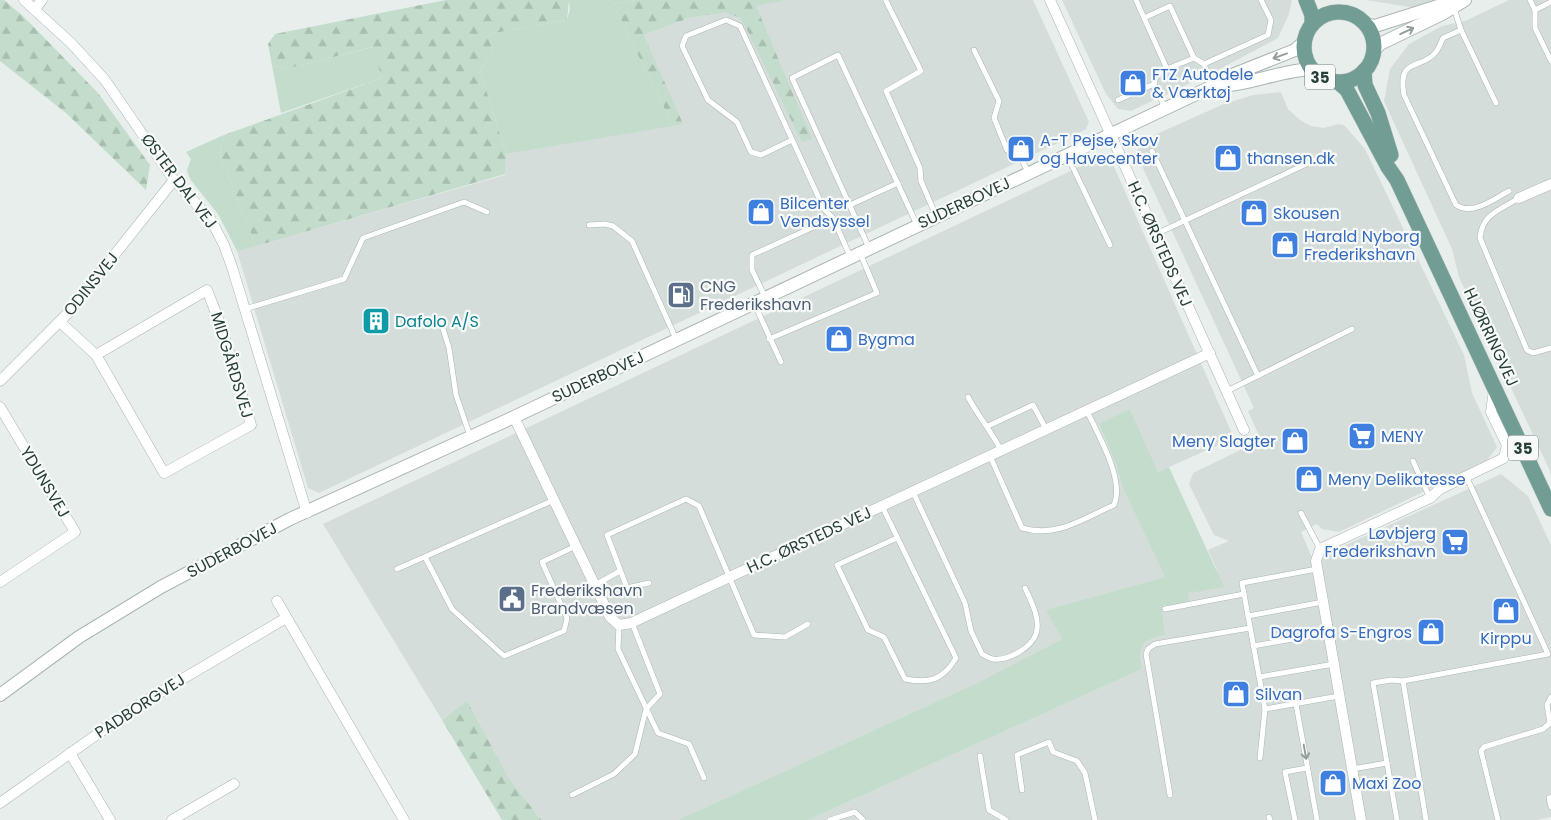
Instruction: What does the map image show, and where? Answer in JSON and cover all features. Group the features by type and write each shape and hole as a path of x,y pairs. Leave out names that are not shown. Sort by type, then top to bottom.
{"main road":[{"path":"1306,0 1312,15 1312,24"},
{"path":"1326,0 1336,12"},
{"path":"1312,24 1327,14 1336,12 1352,15 1366,24 1374,42 1374,51 1364,71"},
{"name":"35","path":"1312,24 1304,42 1306,61 1311,69 1323,78 1338,82 1357,77 1364,71"},
{"name":"HJØRRINGVEJ","path":"1364,71 1365,85 1378,113 1395,164 1397,180"},
{"name":"HJØRRINGVEJ","path":"1338,82 1347,90 1388,167 1397,180 1551,509"}],"street":[{"name":"ØSTER DAL VEJ","path":"24,0 71,43 104,80 174,180 192,197 217,232 224,245 245,308 307,513"},
{"path":"35,9 42,0"},
{"name":"H.C. ØRSTEDS VEJ","path":"1050,0 1244,430"},
{"path":"1366,24 1375,26 1396,18 1449,5"},
{"path":"1374,51 1380,44 1449,5"},
{"name":"SUDERBOVEJ","path":"0,695 79,637 161,586 290,520 514,417 1213,86 1222,79 1295,50 1304,42"},
{"name":"SUDERBOVEJ","path":"1213,86 1227,86 1311,69"},
{"name":"ODINSVEJ","path":"0,381 60,322 174,180"},
{"path":"1519,198 1551,184"},
{"name":"MIDGÅRDSVEJ","path":"60,322 96,355 164,473 251,425 221,326 207,290 96,355"},
{"name":"H.C. ØRSTEDS VEJ","path":"619,625 631,623 1210,354"},
{"path":"1361,820 1316,561 1320,549 1430,498 1440,489 1504,458 1507,454 1507,445 1491,412 1494,388"},
{"name":"YDUNSVEJ","path":"0,407 75,532 0,582"},
{"path":"514,417 610,617 619,625"},
{"path":"277,601 404,820"},
{"name":"PADBORGVEJ","path":"0,804 140,704 286,618"},
{"path":"70,753 110,820"},
{"path":"172,820 234,784"}],"lane":[{"path":"1136,0 1166,69"},
{"path":"1204,64 1268,35 1271,20 1261,0"},
{"path":"1530,0 1535,10 1536,28 1551,61"},
{"path":"886,1 921,71 886,91 920,168 921,181 937,216"},
{"path":"1535,10 1551,2"},
{"path":"1449,5 1496,103"},
{"path":"1144,18 1170,6 1194,58 1204,64 1213,86"},
{"path":"792,140 761,155 750,152 737,122 708,100 682,46 686,36 726,20 740,26 824,209 860,253"},
{"path":"1461,30 1443,38 1435,53 1409,68 1403,77 1404,95 1456,205 1463,210 1471,210 1510,192"},
{"path":"974,50 999,101 994,118 1007,150 1020,156 1028,173"},
{"path":"770,339 876,293 860,253 850,205 792,78 838,55 917,226"},
{"path":"1165,108 1154,84 1157,73 1194,58"},
{"path":"1118,100 1154,84"},
{"path":"1152,151 1258,376"},
{"path":"1067,154 1110,245"},
{"path":"1156,234 1317,159"},
{"path":"850,205 898,183"},
{"path":"1519,198 1488,217 1481,226 1480,238 1527,350 1533,353 1551,348"},
{"path":"245,308 344,279 363,238 464,202 487,212"},
{"path":"781,362 770,339 752,270 752,255 833,218"},
{"path":"589,225 605,224 613,226 632,241 676,340"},
{"path":"440,319 449,348 456,395 470,437"},
{"path":"1227,391 1352,329"},
{"path":"968,397 978,417 988,426 1001,451"},
{"path":"988,426 1033,405 1046,430"},
{"path":"990,456 1022,528 1039,533 1058,530 1114,505 1118,496 1112,466 1087,411"},
{"path":"1413,460 1430,498"},
{"path":"1397,820 1373,683 1391,680 1403,681 1548,654 1466,476"},
{"path":"913,492 964,603 971,631 982,654 994,659 1020,652 1030,643 1036,633 1034,609 1025,588"},
{"path":"649,583 627,588 607,536 686,499 699,506 754,635 785,636 808,624"},
{"path":"397,569 554,500"},
{"path":"882,506 956,658 948,671 924,683 906,679 884,636 868,630 837,565 897,538"},
{"path":"1301,513 1320,549"},
{"path":"425,557 452,609 504,656 564,631 567,618 542,562 576,546"},
{"path":"1260,758 1265,709 1242,583 1317,570"},
{"path":"594,585 620,571"},
{"path":"1165,609 1244,594"},
{"path":"1248,616 1323,602"},
{"path":"572,796 614,774 635,754 646,709 660,694 631,623"},
{"path":"619,625 618,649 658,733 689,744 704,778"},
{"path":"1170,796 1146,654 1148,649 1154,644 1250,628"},
{"path":"1253,646 1328,633"},
{"path":"1259,677 1334,664"},
{"path":"1403,681 1426,820"},
{"path":"1265,709 1339,696"},
{"path":"1498,820 1481,751 1484,747 1543,729 1550,723 1546,705 1551,697"},
{"path":"1296,704 1317,820"},
{"path":"1022,790 1016,755 1049,742 1054,752 1077,761 1085,773 1095,820"},
{"path":"980,756 989,810 1006,820"},
{"path":"1352,769 1387,763"},
{"path":"1295,820 1286,772 1308,768"},
{"path":"1551,797 1549,798 1551,807"},
{"path":"830,820 855,812 863,820"}],"shaded area":[{"path":"787,0 1033,0 1089,122 1086,129 1079,133 319,493 308,488 237,251 505,175 506,154 682,124 644,35 689,18"},
{"path":"1062,0 1292,0 1289,14 1278,38 1216,71 1131,111 1118,109 1106,94"},
{"path":"1366,0 1436,0 1416,8"},
{"path":"1509,0 1551,0 1551,473 1459,277 1452,249 1384,101 1390,69 1409,44 1442,26 1465,21"},
{"path":"1281,92 1288,109 1300,120 1311,126 1324,128 1338,124 1344,125 1365,149 1464,355 1472,393 1497,447 1486,462 1339,532 1322,529 1317,524 1301,532 1313,560 1501,474 1528,496 1551,545 1551,817 1537,820 808,820 1142,669 1140,649 1144,642 1149,638 1165,635 1162,606 1189,602 1187,593 1217,570 1208,550 1229,541 1214,535 1189,484 1193,473 1261,440 1248,411 1254,408 1136,153 1143,140 1224,104 1253,95"},
{"path":"1098,158 1112,162 1234,438 1158,472 1130,409 1099,425 1116,464 1123,489 1165,577 1047,610 1062,639 977,683 678,820 541,820 508,777 467,702 442,720 323,524"}],"green space":[{"path":"0,0 4,0 26,19 98,93 150,165 146,190 66,113 0,61"},
{"path":"446,0 569,0 567,20 489,34 492,51 480,70 506,154 505,174 256,246 220,154 224,135 382,78 373,47 286,69 272,65 268,44 275,34"},
{"path":"569,0 636,0 613,4 673,126 506,154 480,70 492,51 489,34 567,20 570,9"},
{"path":"636,0 787,0 756,6 812,139 802,142 741,18 725,12 689,18 644,35 683,124 673,126 613,4"},
{"path":"374,47 382,78 281,113 272,65 286,69"},
{"path":"224,135 220,154 256,246 237,251 218,214 190,179 187,170 191,159 186,152"},
{"path":"1130,409 1158,472 1169,467 1224,587 1188,593 1189,602 1162,606 1165,635 1151,639 1143,645 1141,650 1142,669 808,820 678,820 977,683 1062,639 1046,610 1165,577 1123,489 1116,464 1099,424"},
{"path":"467,701 508,777 541,820 502,820 442,720"}],"place":[{"name":"FTZ Autodele & Værktøj","path":"1133,83"},
{"name":"A-T Pejse, Skov og Havecenter","path":"1021,149"},
{"name":"thansen.dk","path":"1228,158"},
{"name":"Bilcenter Vendsyssel","path":"761,212"},
{"name":"Skousen","path":"1254,213"},
{"name":"Harald Nyborg Frederikshavn","path":"1285,245"},
{"name":"CNG Frederikshavn","path":"681,295"},
{"name":"Dafolo A/S","path":"376,321"},
{"name":"Bygma","path":"839,339"},
{"name":"MENY","path":"1362,436"},
{"name":"Meny Slagter","path":"1295,441"},
{"name":"Meny Delikatesse","path":"1309,479"},
{"name":"Løvbjerg Frederikshavn","path":"1455,542"},
{"name":"Frederikshavn Brandvæsen","path":"512,599"},
{"name":"Kirppu","path":"1506,611"},
{"name":"Dagrofa S-Engros","path":"1431,632"},
{"name":"Silvan","path":"1236,694"},
{"name":"Maxi Zoo","path":"1333,783"}]}
